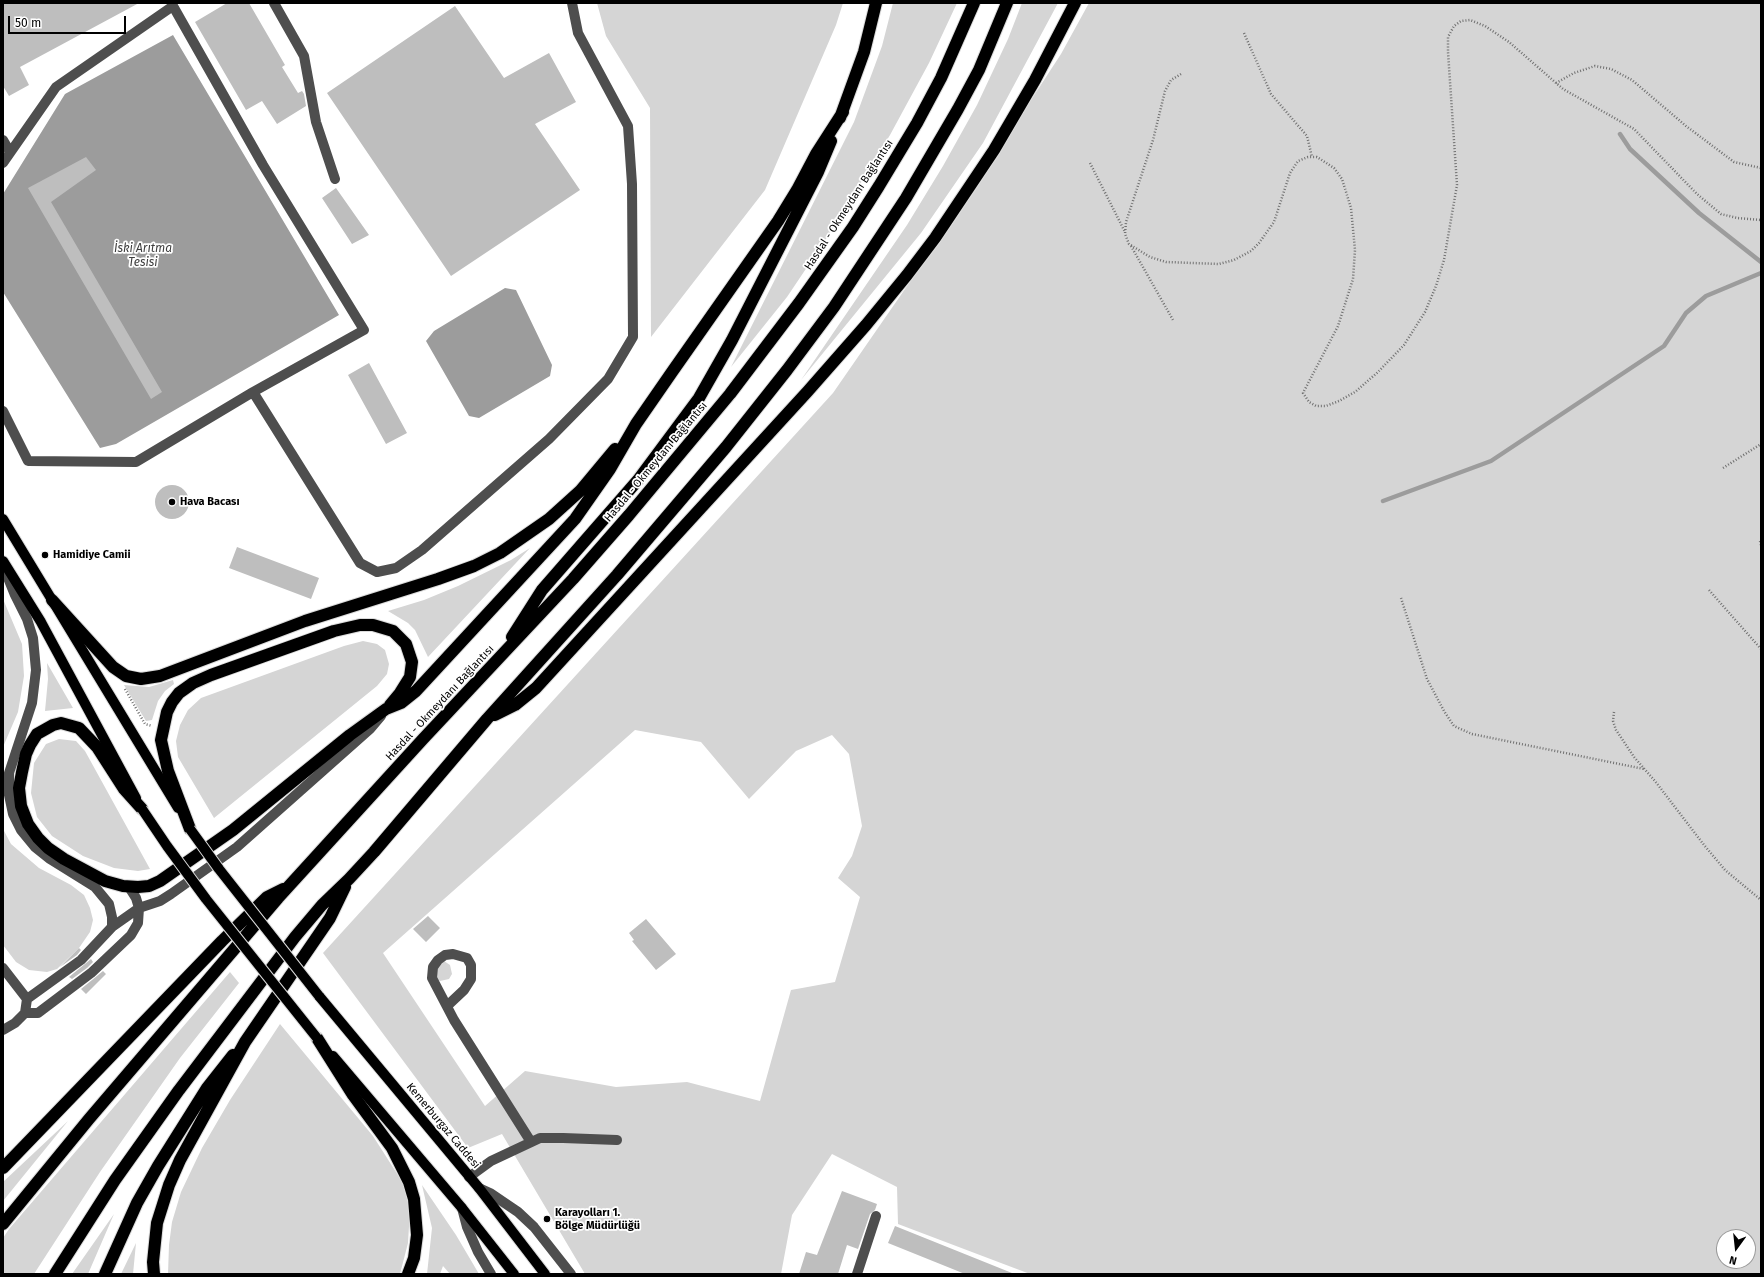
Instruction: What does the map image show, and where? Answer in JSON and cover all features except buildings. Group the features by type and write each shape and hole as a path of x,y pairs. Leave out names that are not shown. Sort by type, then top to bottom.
{"highway":[{"path":"503,654 513,635 542,590 638,480 698,398 716,370 818,172 843,112 864,52 876,3"},
{"name":"Hasdal - Okmeydanı Bağlantısı","path":"3,1224 89,1119 288,887 418,744 573,579 629,515 730,394 799,304 853,227 917,123 941,78 974,3"},
{"path":"55,1274 115,1180 210,1048 299,932 322,905 349,879 487,719 617,575 685,496 787,370 830,312 906,198 937,147 979,70 1007,3"},
{"path":"487,719 515,705 536,688 866,326 935,238 994,150 1035,80 1074,5"},
{"path":"386,709 401,703 416,691 575,518 606,475 636,424 778,221 798,190 820,148 843,112"},
{"path":"52,600 113,667 126,676 141,679 160,676 305,621 438,579 474,566 500,553 522,539 565,507 636,424"},
{"path":"142,809 124,789 97,747 79,728 61,723 53,725 37,734 26,754 19,788 21,806 28,824 48,848 64,859 105,881 129,887 148,886 166,876 233,830 350,735 386,709 400,694 410,677 412,662 406,644 393,631 373,625 360,625 334,631 211,675 193,683 179,693 172,702 163,728 161,740 162,750 168,771 190,829"},
{"path":"154,1274 153,1262 157,1223 169,1185 180,1160 245,1042 330,918 349,879"},
{"path":"3,1168 222,941 267,897 288,887"},
{"path":"317,1038 353,1095 392,1148 409,1182 414,1199 417,1234 414,1258 408,1274"},
{"path":"105,1274 137,1203 158,1166 207,1088 223,1066 245,1042"}],"main road":[{"name":"Kemerburgaz Caddesi","path":"3,518 142,746 190,829 224,875 319,996 479,1188 545,1274"},
{"path":"3,561 41,622 142,809 167,846 206,899 317,1038 352,1077 462,1208 514,1274"}],"street":[{"path":"274,3 304,56 316,122 335,179"},
{"path":"253,392 360,563 377,572 396,568 422,550 549,439 608,378 633,337 632,184 628,126 578,34 572,3"},
{"path":"3,163 56,87 174,4 263,165 364,330 253,392 136,462 28,461 3,411"},
{"path":"3,140 10,152"},
{"path":"3,564 15,595 27,619 33,638 36,670 32,703 9,773 8,795 13,814 21,830 35,847 56,863 94,887 109,904 112,917 112,927"},
{"path":"27,999 81,960 112,927 139,908 160,901 171,894 237,847 370,729 386,709"},
{"path":"25,1013 38,1013 91,973 131,935 138,923 139,908 136,898 129,887"},
{"path":"447,1006 464,990 471,979 471,965 467,958 453,954 445,955 438,960 433,967 432,978 454,1020 531,1142"},
{"path":"3,968 27,999 25,1013 15,1023 3,1030"},
{"path":"469,1177 491,1161 540,1138 617,1140"},
{"path":"479,1188 490,1193 518,1212 534,1227 571,1274"},
{"path":"462,1208 472,1240 492,1274"},
{"path":"857,1274 876,1216"}],"path":[{"path":"1129,244 1150,257 1166,262 1219,264 1234,260 1251,252 1274,222 1290,173 1298,161 1317,157 1334,168 1342,179 1351,208 1355,250 1353,279 1338,326 1303,394 1316,406 1326,406 1355,392 1378,372 1404,345 1425,312 1436,286 1444,260 1457,185 1457,159 1448,37 1454,26 1461,21 1470,20 1485,26 1509,42 1563,89 1634,129 1697,194 1721,214 1737,218 1761,220"},
{"path":"1244,33 1271,94 1307,136 1312,157"},
{"path":"1556,83 1574,73 1595,66 1611,69 1632,80 1686,126 1734,162 1761,168"},
{"path":"1126,234 1126,222 1153,140 1165,91 1171,80 1181,74"},
{"path":"1090,163 1126,234 1129,244 1173,320"},
{"path":"1723,468 1761,444"},
{"path":"1760,541 1761,545"},
{"path":"1709,590 1761,649"},
{"path":"1401,598 1427,679 1444,712 1454,726 1472,734 1644,769"},
{"path":"126,676 121,683 145,724 163,728"},
{"path":"1614,712 1613,721 1616,730 1634,757 1725,870 1761,900"}],"shaded area":[{"path":"597,3 843,3 836,25 765,190 651,337 650,108 606,36"},
{"path":"893,3 957,3 929,63 890,135 834,227 787,297 731,367 854,122 882,46"},
{"path":"1022,3 1058,3 983,143 921,233 801,380 907,225 943,166 977,105 1008,39"},
{"path":"1089,3 1761,3 1761,1274 1030,1274 898,1224 897,1187 832,1154 792,1215 781,1274 585,1274 502,1134 468,1148 323,953 833,393 950,224 1061,54","holes":["635,730 701,742 749,799 796,751 832,735 849,754 862,826 852,856 838,878 860,897 835,982 791,990 760,1101 687,1082 616,1087 525,1071 485,1106 383,953"]},
{"path":"530,548 428,657 415,630 408,623 388,611 424,600 458,586 511,560"},
{"path":"3,599 22,644 24,676 18,712 3,747"},
{"path":"363,641 377,644 385,650 389,664 387,674 377,686 214,818 178,757 176,741 180,725 188,710 201,698 344,646"},
{"path":"47,663 73,708 45,711 48,679"},
{"path":"173,680 174,684 165,691 158,701 152,720 146,721 124,685 149,687"},
{"path":"59,739 76,741 85,751 150,869 138,871 114,868 83,856 52,836 37,817 31,793 34,763 46,744"},
{"path":"3,829 11,844 39,868 71,885 84,895 90,908 93,920 90,932 79,948 57,969 47,972 29,970 16,962 3,945"},
{"path":"444,961 450,965 452,974 449,979 440,981 437,980 433,967"},
{"path":"230,972 239,983 180,1058 100,1172 34,1274 3,1274 3,1238 9,1229"},
{"path":"280,1024 373,1136 403,1183 410,1210 408,1243 400,1274 168,1274 169,1245 172,1222 181,1192 202,1148 230,1100"},
{"path":"68,1121 3,1201 3,1182"},
{"path":"422,1185 456,1235 479,1274 450,1274 443,1266 440,1274 427,1274 432,1228"},
{"path":"114,1214 88,1274 72,1274"},
{"path":"136,1243 133,1274 121,1274"}],"water":[{"name":"İski Arıtma Tesisi","path":"173,35 339,315 116,444 100,448 3,292 3,194 65,94"},
{"path":"505,288 516,290 552,365 550,376 479,418 469,416 426,341 434,331"}],"waterway":[{"path":"1620,134 1630,149 1699,213 1761,262"},
{"path":"1383,501 1491,461 1664,346 1686,313 1706,296 1761,273"}],"place":[{"name":"Hava Bacası","path":"172,502"},
{"name":"Hamidiye Camii","path":"45,555"},
{"name":"Karayolları 1. Bölge Müdürlüğü","path":"547,1219"}]}
